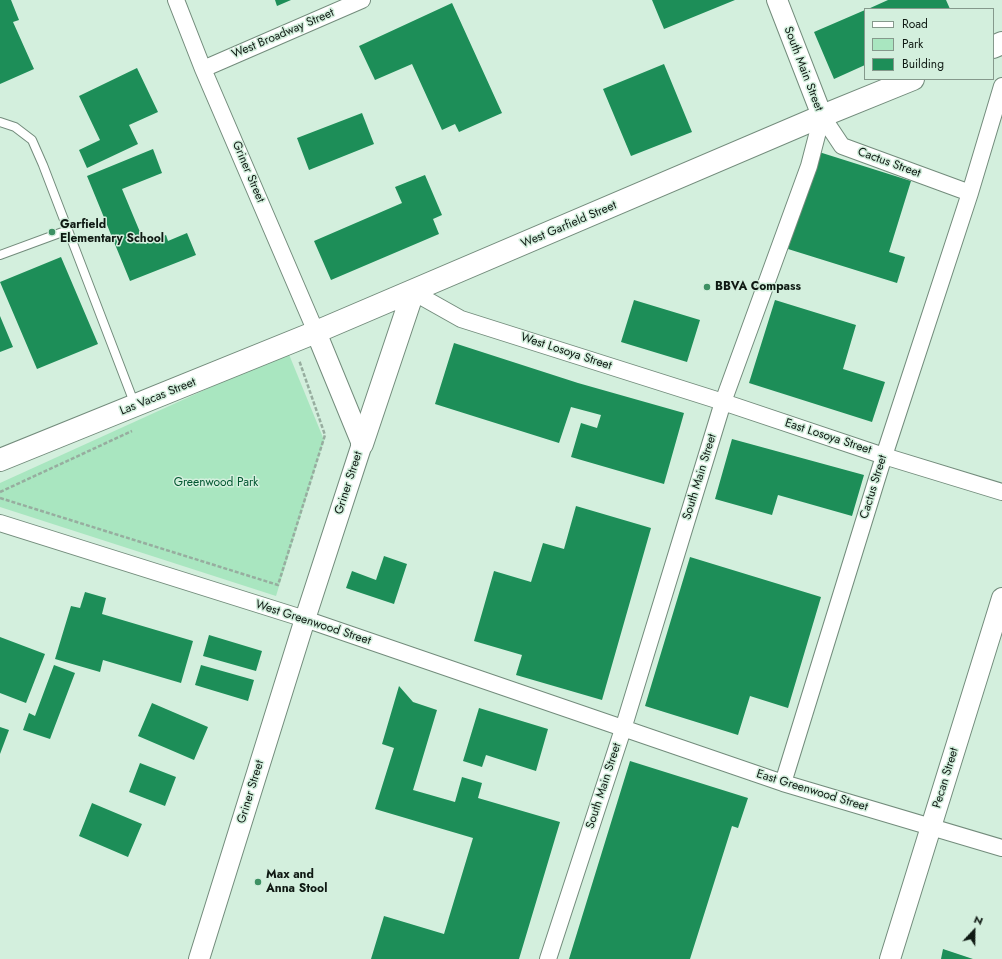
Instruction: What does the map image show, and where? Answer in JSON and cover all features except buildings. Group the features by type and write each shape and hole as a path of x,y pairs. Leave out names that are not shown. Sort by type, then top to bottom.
{"main road":[{"name":"West Garfield Street","path":"316,332 413,292 822,116 911,80"},
{"path":"362,444 413,292"},
{"name":"Las Vacas Street","path":"0,460 316,332"}],"street":[{"name":"Griner Street","path":"176,0 203,69 316,332 362,444 305,619 199,959"},
{"name":"West Broadway Street","path":"203,69 362,0"},
{"name":"South Main Street","path":"548,959 623,729 723,402 809,166 822,116 776,0"},
{"name":"Cactus Street","path":"783,783 884,456 970,193 1002,86"},
{"name":"Cactus Street","path":"822,116 842,146 970,193"},
{"name":"West Losoya Street","path":"413,292 461,319 723,402"},
{"name":"East Losoya Street","path":"723,402 884,456 1002,492"},
{"name":"West Greenwood Street","path":"0,523 305,619 623,729"},
{"name":"Pecan Street","path":"890,959 1002,598"},
{"name":"East Greenwood Street","path":"623,729 783,783 1002,848"}],"lane":[{"path":"0,122 15,127 32,140 136,406"},
{"path":"0,255 68,230"}],"path":[{"path":"0,498 278,585 324,435 297,354"},
{"path":"0,492 138,428"}],"green space":[{"name":"Greenwood Park","path":"288,352 324,440 276,596 0,507 0,483"}],"place":[{"name":"Garfield Elementary School","path":"52,232"},
{"name":"BBVA Compass","path":"707,287"},
{"name":"Max and Anna Stool","path":"258,882"}]}
